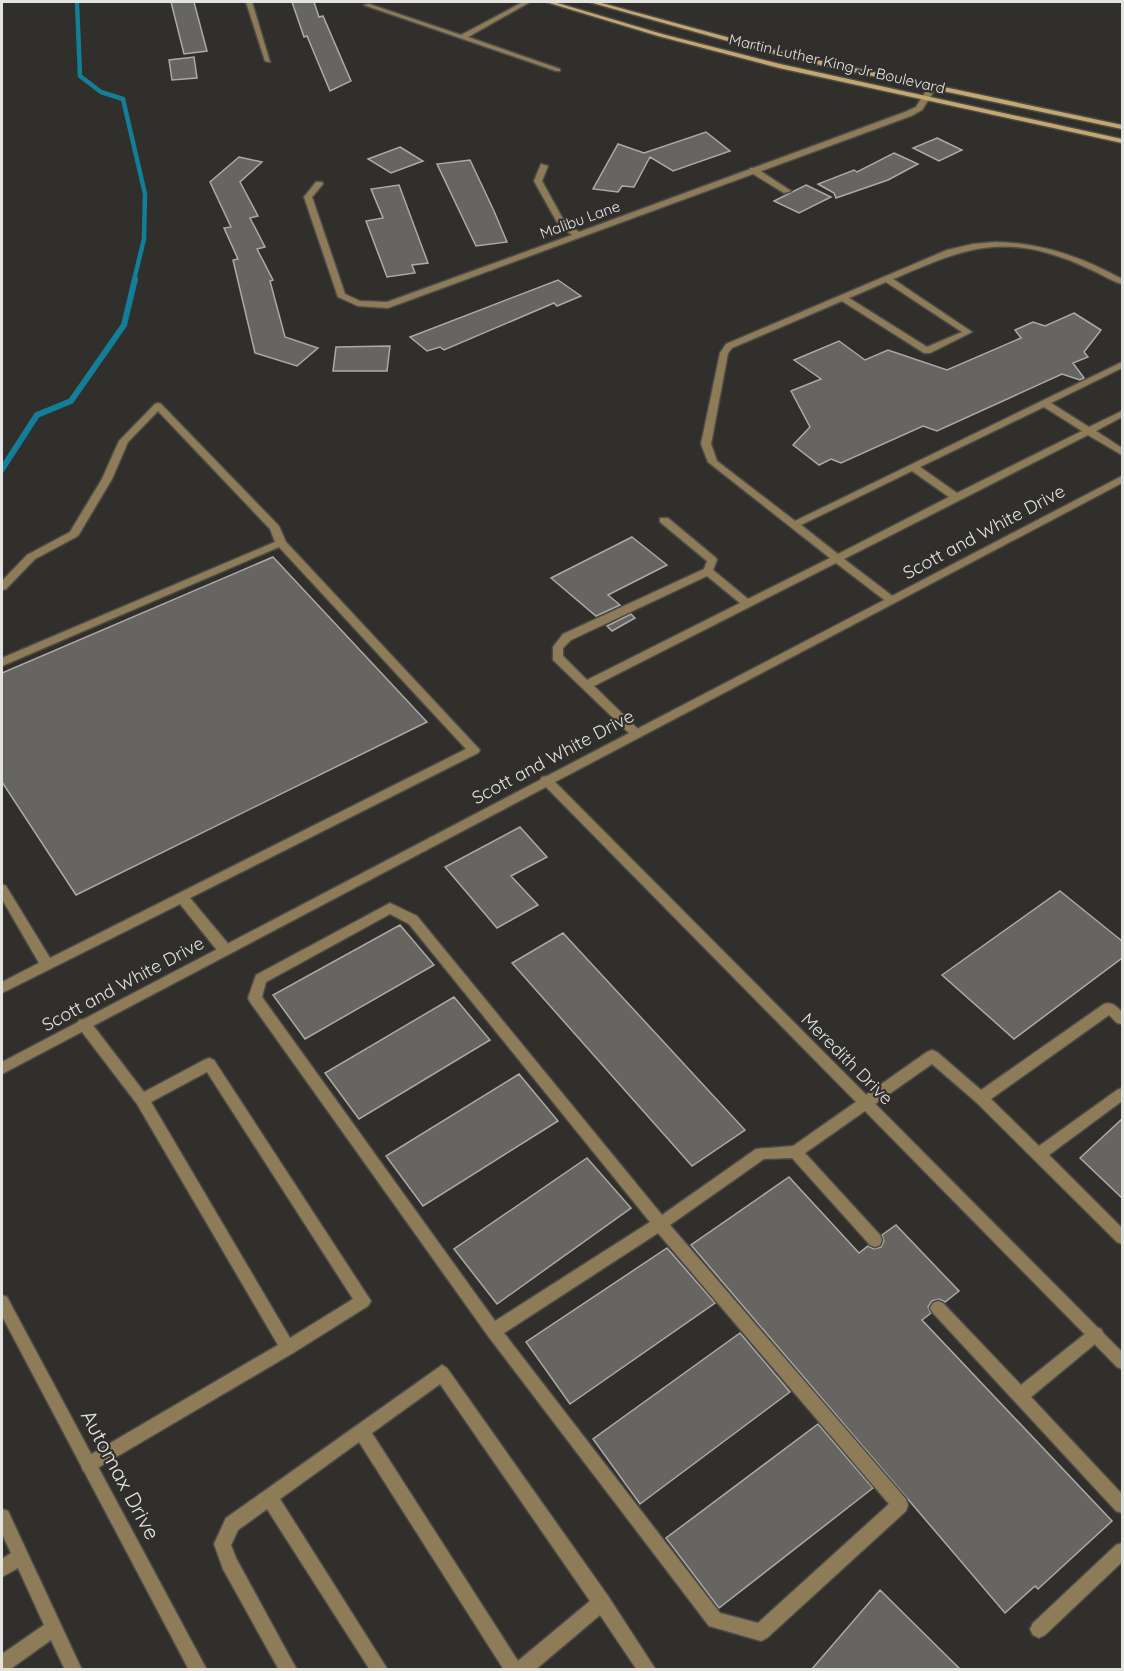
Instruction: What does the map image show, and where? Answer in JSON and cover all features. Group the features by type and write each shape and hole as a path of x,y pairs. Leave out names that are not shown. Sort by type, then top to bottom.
{"main road":[{"name":"Martin Luther King Jr Boulevard","path":"549,2 757,60 1122,141"},
{"name":"Martin Luther King Jr Boulevard","path":"592,2 788,56 1122,127"}],"street":[{"path":"249,2 268,61"},
{"path":"462,37 527,2"},
{"path":"367,5 558,70"},
{"name":"Malibu Lane","path":"319,183 308,197 342,295 350,302 365,305 388,305 908,114 919,108 932,88"},
{"path":"544,166 538,181 561,222 578,235"},
{"path":"753,170 787,190"},
{"path":"891,600 713,462 706,444 722,365 729,346 736,341 965,247 1003,243 1063,254 1093,266 1122,282"},
{"path":"842,297 927,351 968,332 886,279"},
{"path":"794,525 1122,365"},
{"path":"1045,403 1122,452"},
{"path":"2,587 31,557 74,534 107,479 124,441 158,406 274,528 281,543 474,750 2,988"},
{"path":"586,686 1122,414"},
{"path":"913,467 957,498"},
{"name":"Scott and White Drive","path":"2,1068 1122,479"},
{"path":"636,733 557,657 558,647 567,637 708,571 712,560 664,520"},
{"path":"2,662 281,543"},
{"path":"708,571 748,604"},
{"name":"Meredith Drive","path":"546,780 1122,1362"},
{"path":"2,889 47,965"},
{"path":"182,897 225,950"},
{"path":"390,908 413,920 660,1224 900,1504 761,1632 715,1620 493,1331 255,999 261,979 390,908"},
{"path":"981,1098 1109,1008 1122,1019"},
{"path":"84,1024 142,1100 288,1348"},
{"path":"493,1331 660,1224 761,1153 795,1152 932,1056 981,1098 1122,1238"},
{"path":"89,1465 288,1348 363,1301 208,1064 142,1100"},
{"path":"1038,1155 1122,1094"},
{"path":"795,1152 875,1240"},
{"name":"Automax Drive","path":"2,1302 199,1670"},
{"path":"938,1308 1122,1505"},
{"path":"1020,1396 1096,1334"},
{"path":"289,1670 229,1563 222,1544 232,1524 442,1373 648,1670"},
{"path":"361,1431 514,1670"},
{"path":"269,1497 380,1670"},
{"path":"2,1517 74,1670"},
{"path":"1039,1629 1122,1551"},
{"path":"2,1569 20,1557"},
{"path":"520,1670 602,1602"},
{"path":"2,1664 54,1628"}],"building":[{"path":"171,2 194,2 207,51 184,54"},
{"path":"292,2 314,2 319,17 323,16 351,81 330,91 307,36 304,37"},
{"path":"194,57 197,78 172,80 169,60"},
{"path":"706,132 730,151 673,171 650,157 634,187 622,186 618,192 593,189 618,144 644,153"},
{"path":"937,138 962,150 939,161 913,148"},
{"path":"400,147 423,161 391,173 368,159"},
{"path":"894,153 918,164 888,180 836,198 834,193 818,184 854,170 857,172"},
{"path":"239,157 262,162 240,182 258,216 250,218 265,247 257,249 273,280 270,281 285,337 318,348 297,366 255,353 233,260 238,259 224,228 231,227 210,182"},
{"path":"470,160 507,242 476,246 437,164"},
{"path":"399,185 428,263 412,265 415,273 387,277 366,221 383,218 371,189"},
{"path":"806,185 831,197 799,213 774,201"},
{"path":"558,280 581,296 557,306 554,303 444,350 440,347 427,351 410,337"},
{"path":"1074,313 1101,330 1084,352 1088,357 1073,363 1084,378 1080,380 1062,374 937,431 923,426 841,463 831,459 819,465 793,445 810,427 791,391 821,379 794,360 839,341 865,360 888,350 947,370 1021,338 1015,330 1033,322 1045,326"},
{"path":"390,346 387,371 333,371 336,347"},
{"path":"632,537 667,565 608,595 620,605 596,616 551,578"},
{"path":"273,557 427,722 76,895 2,782 2,673"},
{"path":"631,614 635,618 612,631 607,626"},
{"path":"520,827 547,857 511,876 538,905 497,928 445,867"},
{"path":"1060,891 1122,941 1122,958 1014,1039 942,975"},
{"path":"400,925 434,965 305,1039 273,995"},
{"path":"563,933 745,1130 692,1166 512,963"},
{"path":"454,997 490,1040 359,1119 325,1073"},
{"path":"519,1074 558,1121 423,1206 386,1156"},
{"path":"1122,1119 1122,1198 1080,1158"},
{"path":"587,1158 631,1208 497,1304 454,1249"},
{"path":"789,1177 859,1253 868,1246 874,1249 881,1247 884,1241 882,1235 896,1225 959,1291 945,1302 939,1299 932,1301 928,1307 931,1313 922,1320 1112,1521 1038,1589 1035,1586 1005,1613 691,1245"},
{"path":"667,1248 715,1303 570,1404 526,1342"},
{"path":"740,1333 790,1392 640,1504 593,1439"},
{"path":"818,1424 873,1488 719,1608 666,1538"},
{"path":"880,1590 961,1670 811,1670"}],"waterway":[{"path":"77,2 80,76 101,92 123,99 145,194 144,239 134,280"},
{"path":"2,469 37,415 71,401 124,325 135,279"}]}
